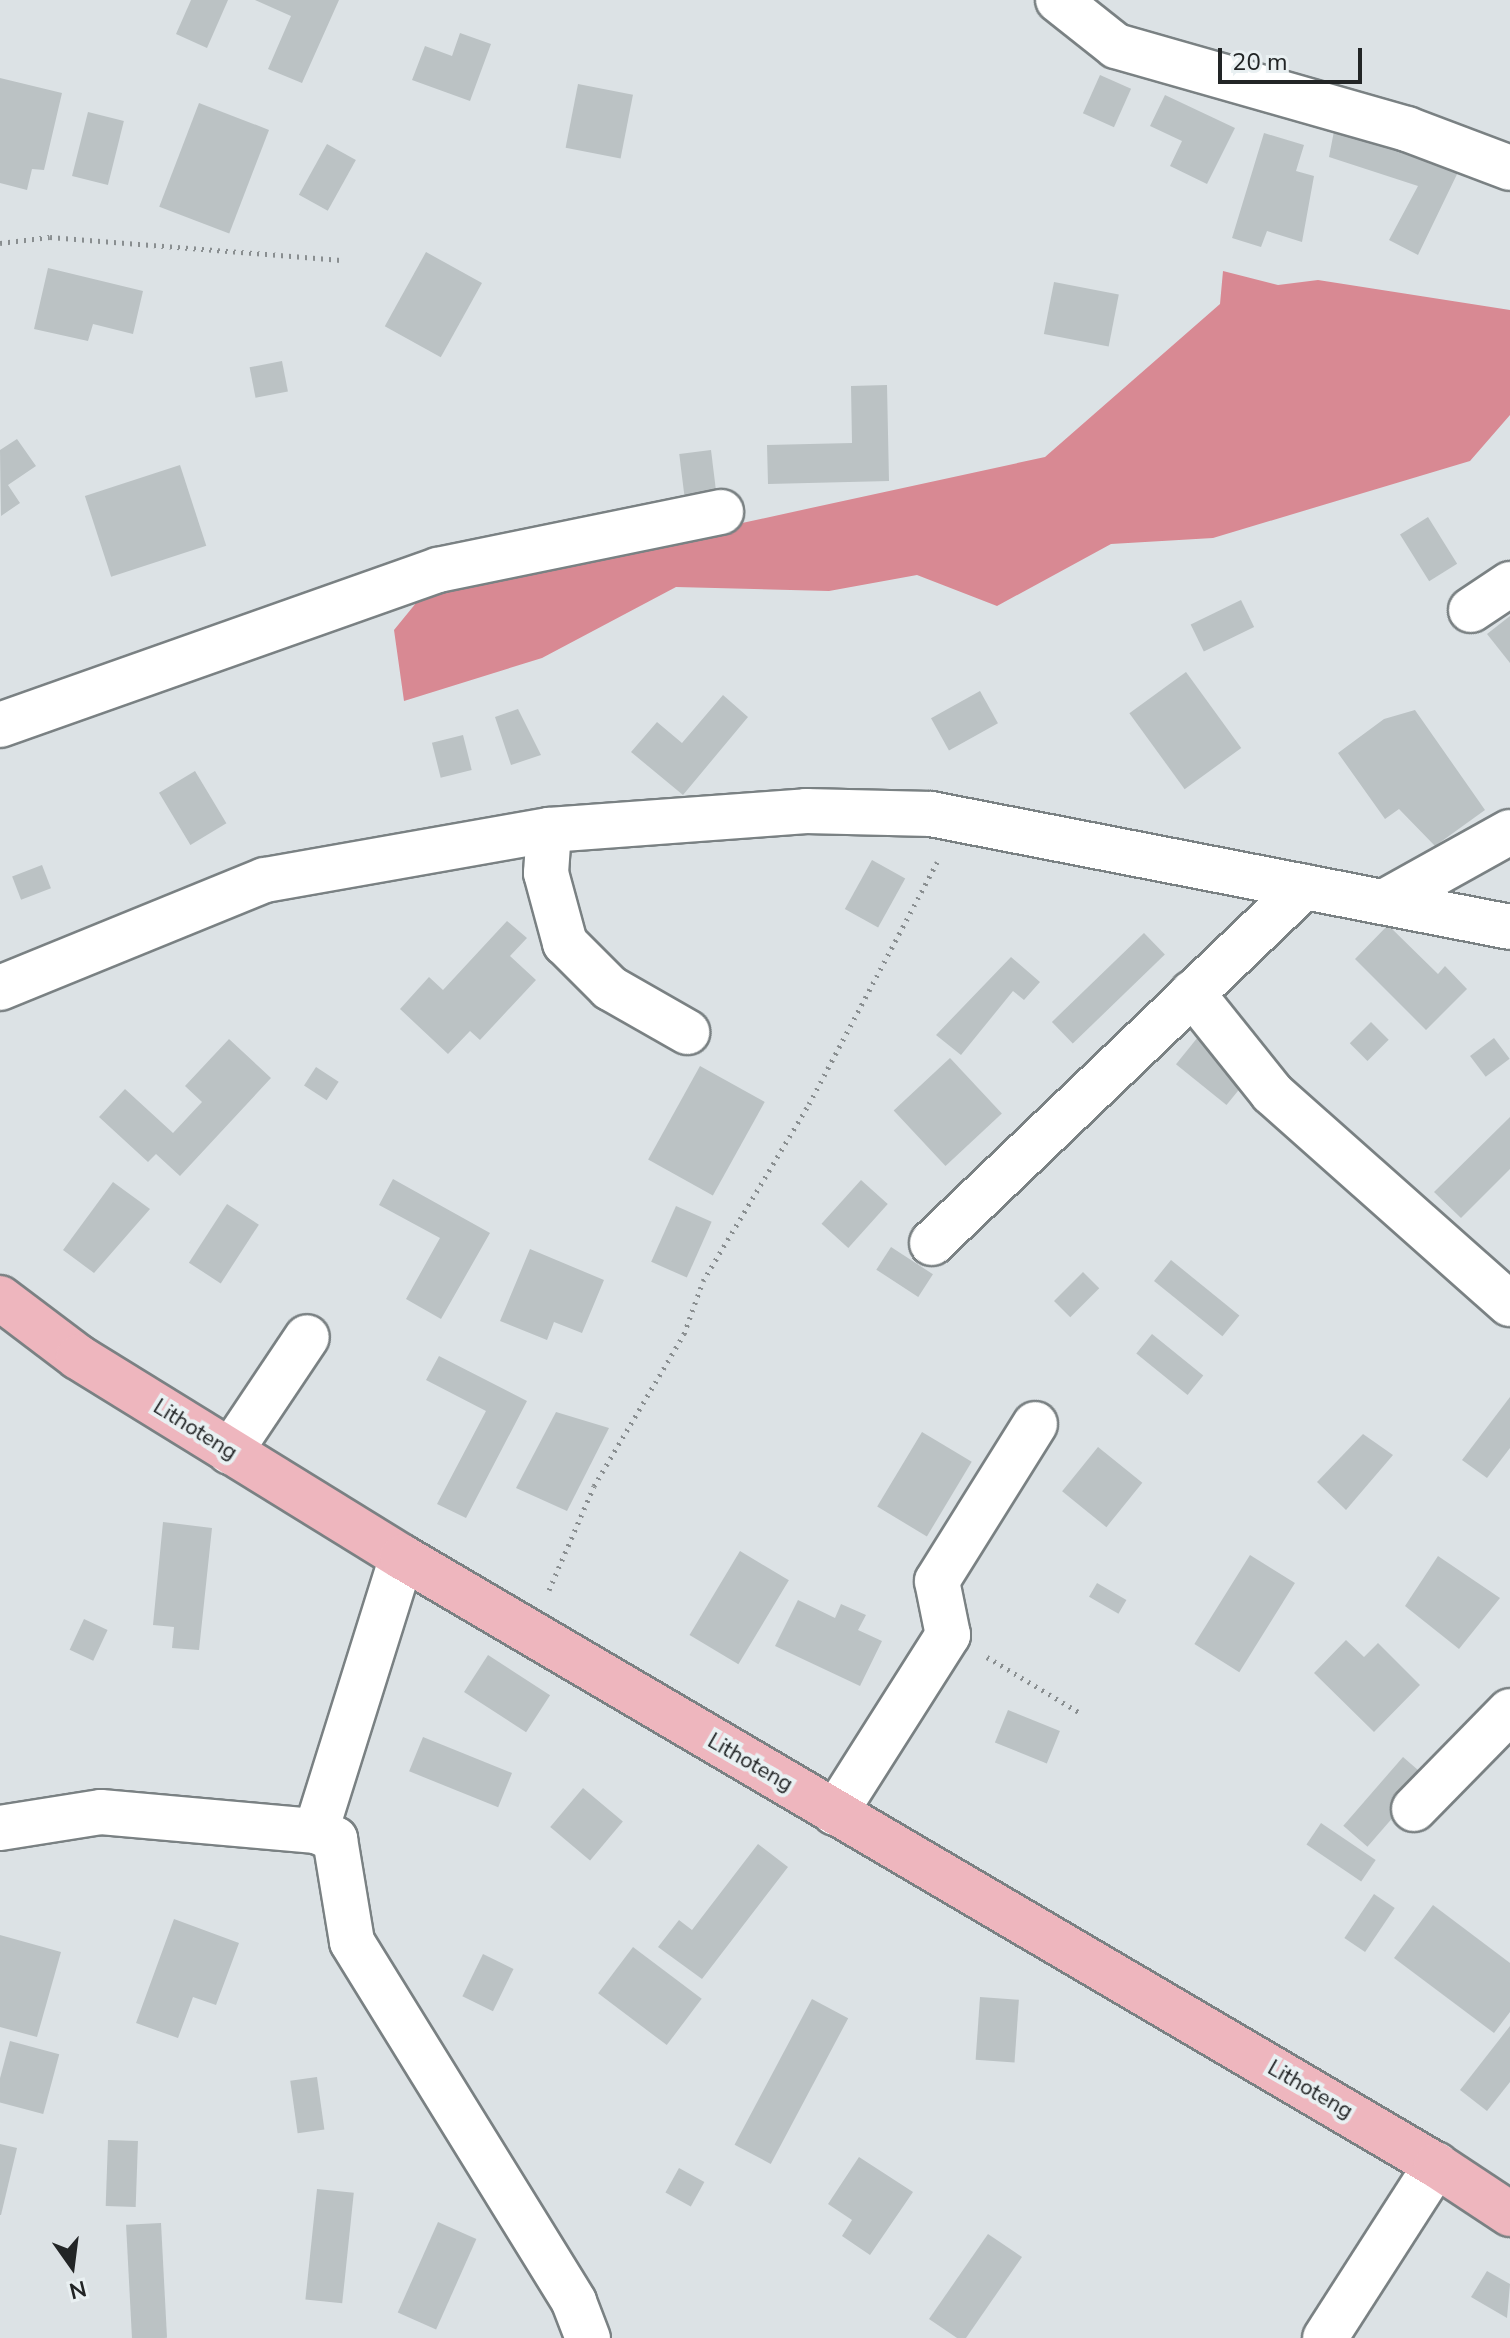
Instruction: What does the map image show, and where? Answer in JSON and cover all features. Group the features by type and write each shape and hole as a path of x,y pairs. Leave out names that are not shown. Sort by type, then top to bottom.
{"main road":[{"name":"Lithoteng","path":"0,1298 78,1357 402,1557 1436,2165 1510,2214"}],"street":[{"path":"1058,0 1116,46 1407,129 1510,168"},
{"path":"0,725 438,570 721,512"},
{"path":"1471,610 1510,584"},
{"path":"0,988 265,880 549,830 806,811 964,821 1510,927"},
{"path":"549,830 546,873 565,943 610,988 687,1032"},
{"path":"1384,902 1510,832"},
{"path":"932,1243 1304,887"},
{"path":"1192,993 1272,1093 1510,1304"},
{"path":"230,1452 307,1337"},
{"path":"835,1813 948,1635 937,1581 1035,1424"},
{"path":"316,1831 402,1557"},
{"path":"1414,1809 1510,1711"},
{"path":"0,1828 101,1812 316,1831 335,1839 352,1942 574,2302 588,2338"},
{"path":"1325,2338 1436,2165"}],"path":[{"path":"0,243 50,237 344,260"},
{"path":"530,1634 594,1486 684,1334 703,1281 782,1153 964,821"},
{"path":"948,1635 1082,1714"}],"shaded area":[{"path":"1223,271 1278,285 1318,280 1510,310 1510,415 1470,461 1213,538 1111,544 997,606 917,575 829,591 676,587 542,658 404,701 394,630 443,570 719,528 1045,457 1220,304"}],"building":[{"path":"191,0 228,0 207,48 176,34"},
{"path":"255,0 339,0 302,83 268,69 291,16"},
{"path":"460,33 491,44 470,101 412,80 425,46 452,56"},
{"path":"1100,75 1131,89 1114,127 1083,113"},
{"path":"0,78 62,93 44,170 32,169 27,190 0,183"},
{"path":"578,84 633,95 621,158 566,148"},
{"path":"1165,95 1235,128 1207,184 1170,166 1182,141 1150,126"},
{"path":"199,103 269,130 229,234 159,207"},
{"path":"88,112 124,121 108,185 72,176"},
{"path":"1334,131 1460,168 1418,255 1389,240 1418,186 1329,157"},
{"path":"1264,133 1304,145 1296,171 1314,176 1302,242 1267,231 1261,247 1232,238"},
{"path":"327,144 356,160 328,211 299,195"},
{"path":"426,252 482,283 441,357 385,326"},
{"path":"48,268 143,291 133,334 93,324 88,341 34,329"},
{"path":"1054,282 1119,295 1109,347 1044,334"},
{"path":"282,361 288,391 256,398 250,367"},
{"path":"887,385 889,481 768,484 767,445 852,443 851,386"},
{"path":"17,439 36,466 8,485 20,503 1,516 0,450"},
{"path":"711,450 716,491 684,495 679,454"},
{"path":"180,465 206,546 111,577 85,496"},
{"path":"1428,517 1457,564 1429,581 1400,534"},
{"path":"1241,600 1254,627 1204,652 1191,625"},
{"path":"1510,616 1510,663 1487,634"},
{"path":"1186,672 1241,748 1185,789 1129,713"},
{"path":"980,691 998,723 949,751 931,718"},
{"path":"723,695 748,717 683,795 631,752 657,722 682,743"},
{"path":"518,709 541,755 511,765 495,717"},
{"path":"1415,710 1485,810 1435,846 1399,809 1385,819 1338,753 1384,719"},
{"path":"463,735 472,770 441,778 432,743"},
{"path":"195,771 226,823 190,845 159,793"},
{"path":"872,860 905,878 878,927 845,909"},
{"path":"42,865 51,888 21,900 12,876"},
{"path":"507,921 527,938 510,956 536,980 480,1040 470,1031 448,1054 400,1009 429,977 443,990"},
{"path":"1388,925 1438,974 1445,966 1467,989 1426,1030 1355,959"},
{"path":"1144,933 1165,955 1073,1043 1052,1022"},
{"path":"1011,957 1040,982 1024,1000 1013,991 961,1055 936,1035"},
{"path":"1371,1022 1389,1040 1367,1061 1350,1043"},
{"path":"1198,1037 1249,1078 1226,1105 1176,1064"},
{"path":"1494,1038 1510,1059 1486,1077 1470,1056"},
{"path":"229,1039 271,1078 180,1176 156,1154 148,1162 99,1117 125,1089 173,1133 202,1102 185,1086"},
{"path":"950,1058 1002,1114 946,1166 894,1111"},
{"path":"700,1066 765,1102 713,1195 648,1160"},
{"path":"316,1067 339,1082 327,1100 304,1085"},
{"path":"1510,1117 1510,1169 1461,1218 1434,1192"},
{"path":"393,1179 490,1233 441,1319 406,1299 440,1238 379,1205"},
{"path":"861,1180 888,1204 848,1248 822,1224"},
{"path":"113,1182 150,1209 94,1273 63,1250"},
{"path":"227,1204 259,1225 221,1283 189,1263"},
{"path":"676,1206 712,1222 687,1278 651,1262"},
{"path":"891,1247 933,1274 918,1297 876,1270"},
{"path":"530,1249 604,1280 582,1333 554,1322 547,1340 500,1321"},
{"path":"1171,1260 1239,1315 1222,1336 1154,1281"},
{"path":"1083,1272 1099,1288 1070,1317 1054,1301"},
{"path":"1152,1334 1203,1376 1188,1395 1136,1353"},
{"path":"439,1356 527,1401 466,1518 437,1504 486,1411 426,1380"},
{"path":"1510,1397 1510,1448 1487,1478 1462,1460"},
{"path":"556,1412 609,1428 567,1511 516,1488"},
{"path":"922,1432 972,1462 927,1536 877,1507"},
{"path":"1363,1434 1393,1455 1346,1510 1317,1482"},
{"path":"1098,1447 1142,1483 1106,1527 1062,1491"},
{"path":"163,1522 212,1528 199,1650 172,1648 174,1627 153,1625"},
{"path":"740,1551 789,1580 738,1664 690,1635"},
{"path":"1250,1555 1295,1583 1239,1672 1194,1644"},
{"path":"1438,1556 1500,1598 1459,1649 1405,1606"},
{"path":"1097,1583 1126,1600 1118,1614 1089,1597"},
{"path":"798,1600 835,1618 841,1604 866,1615 858,1630 882,1641 860,1686 775,1646"},
{"path":"84,1619 108,1630 93,1661 70,1650"},
{"path":"1346,1640 1364,1657 1378,1643 1420,1685 1374,1732 1314,1673"},
{"path":"488,1655 550,1695 526,1732 464,1692"},
{"path":"1008,1710 1060,1731 1047,1763 995,1742"},
{"path":"423,1737 512,1773 498,1807 409,1771"},
{"path":"1403,1757 1427,1778 1367,1847 1343,1826"},
{"path":"583,1788 623,1821 590,1860 550,1827"},
{"path":"1321,1823 1376,1860 1361,1881 1306,1845"},
{"path":"758,1844 788,1867 702,1979 658,1947 679,1920 692,1930"},
{"path":"1374,1894 1395,1908 1365,1952 1344,1938"},
{"path":"1433,1905 1510,1963 1510,2012 1494,2033 1394,1958"},
{"path":"174,1919 239,1943 216,2005 193,1997 178,2038 136,2023"},
{"path":"0,1935 61,1952 37,2037 0,2027"},
{"path":"633,1947 702,1999 667,2045 598,1993"},
{"path":"483,1954 514,1969 493,2011 462,1996"},
{"path":"980,1997 1019,2000 1015,2063 976,2060"},
{"path":"812,1999 848,2018 771,2164 735,2145"},
{"path":"1510,2026 1510,2082 1487,2111 1460,2090"},
{"path":"10,2041 59,2054 43,2114 0,2103 0,2078"},
{"path":"317,2077 324,2129 298,2133 290,2081"},
{"path":"108,2140 138,2141 136,2207 106,2206"},
{"path":"0,2144 17,2148 1,2215 0,2215"},
{"path":"859,2157 913,2192 870,2255 842,2236 852,2220 828,2204"},
{"path":"679,2168 704,2182 691,2207 665,2192"},
{"path":"317,2189 354,2193 342,2303 305,2299"},
{"path":"438,2222 476,2239 436,2330 398,2312"},
{"path":"161,2223 167,2338 132,2338 126,2225"},
{"path":"988,2234 1022,2257 966,2338 957,2338 929,2319"},
{"path":"1487,2271 1510,2284 1507,2318 1471,2297"}]}
